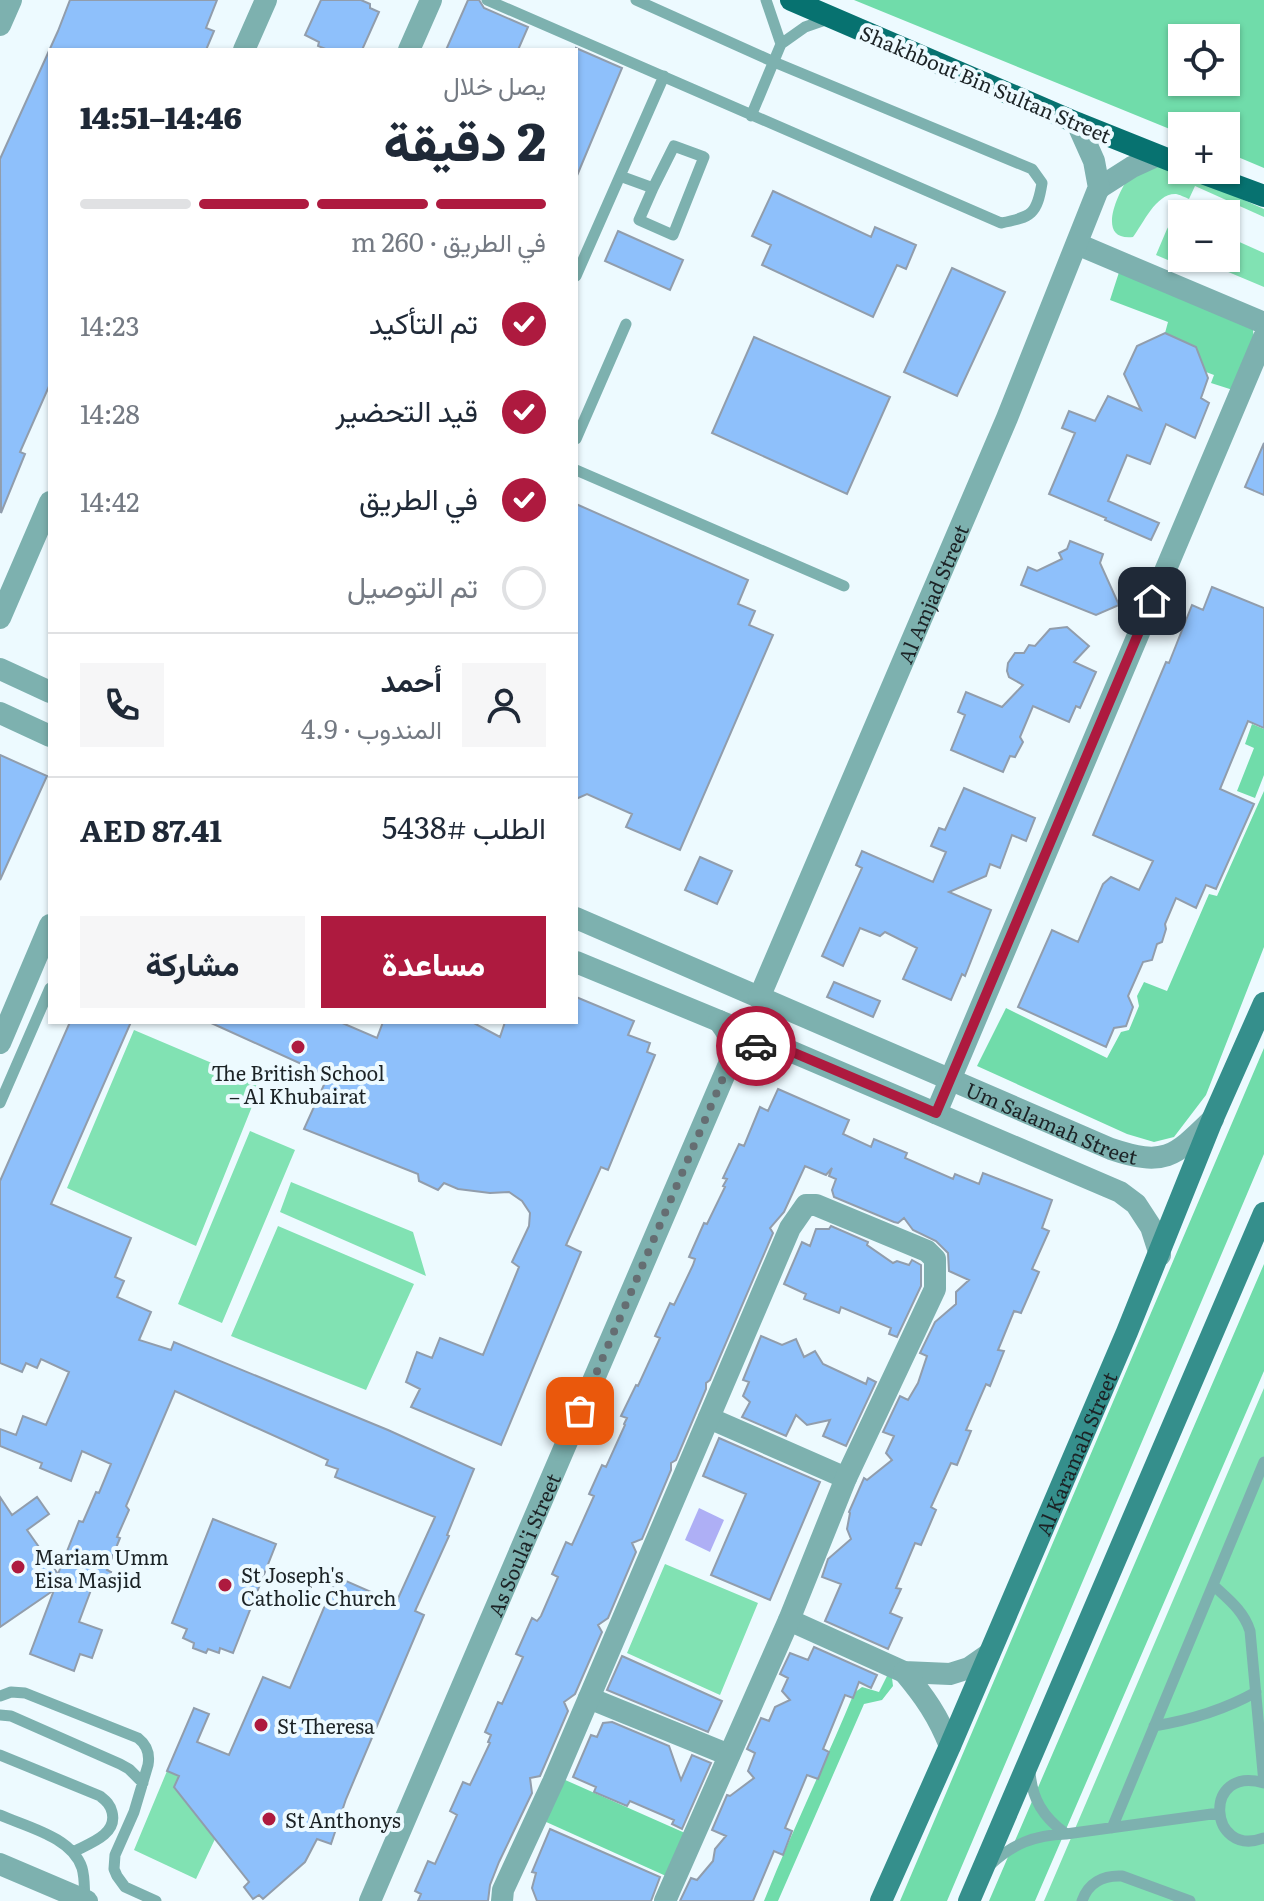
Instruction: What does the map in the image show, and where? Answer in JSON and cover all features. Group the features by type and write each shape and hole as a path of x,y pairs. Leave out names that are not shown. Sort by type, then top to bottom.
{"main road":[{"name":"Shakhbout Bin Sultan Street","path":"791,0 1168,160"},
{"path":"1232,184 1264,196"},
{"name":"Al Karamah Street","path":"881,1901 1160,1255 1213,1118 1264,1003"},
{"path":"973,1891 1264,1213"}],"street":[{"path":"0,25 11,0"},
{"path":"245,48 266,0"},
{"path":"410,48 431,0"},
{"path":"1077,123 1094,161 1099,188 1156,156"},
{"name":"Al Amjad Street","path":"759,998 1007,418 1099,188"},
{"path":"1077,244 1264,323"},
{"path":"936,1113 1264,337"},
{"path":"0,618 48,507"},
{"path":"0,669 48,691"},
{"path":"0,713 48,735"},
{"name":"Um Salamah Street","path":"578,919 1134,1157 1159,1159 1182,1150 1213,1118"},
{"path":"0,1043 48,930"},
{"name":"Um Salamah Street","path":"578,963 1120,1192 1136,1204 1151,1227 1160,1255"},
{"path":"719,1021 731,1041 732,1057 771,1043"},
{"name":"As Soula'i Street","path":"370,1901 732,1057"},
{"path":"502,1901 503,1890 589,1698 790,1228 806,1205 816,1205 927,1251 935,1259 935,1289 846,1478 789,1620 665,1901"},
{"path":"709,1418 846,1478"},
{"path":"789,1620 904,1672 950,1674 969,1668 989,1654"},
{"path":"904,1672 939,1718 950,1746"},
{"path":"589,1698 729,1755"},
{"path":"0,1864 86,1901"}],"lane":[{"path":"487,0 1001,223 1024,219 1039,204 1042,183 1032,169 774,62 636,0"},
{"path":"751,116 781,44 766,0"},
{"path":"781,44 805,27 832,17"},
{"path":"578,271 664,76"},
{"path":"674,146 704,157 673,235 639,220 653,188 674,146"},
{"path":"620,176 653,188"},
{"path":"578,434 626,324"},
{"path":"578,471 844,586"},
{"path":"0,1103 48,993"},
{"path":"1112,1828 1264,1462"},
{"path":"1213,1585 1248,1623 1264,1783 1251,1780 1238,1782 1227,1789 1219,1813 1222,1825 1231,1835 1242,1841 1255,1842 1264,1838"},
{"path":"0,1696 11,1692 25,1693 138,1738 145,1746 149,1758 143,1783 115,1855 114,1869 125,1887 156,1901"},
{"path":"1154,1726 1197,1718 1237,1703 1256,1692"},
{"path":"0,1715 11,1716 120,1764 143,1783"},
{"path":"0,1755 106,1801 113,1816 108,1831 73,1852"},
{"path":"1032,1755 1031,1786 1036,1801 1043,1814 1066,1834"},
{"path":"973,1891 988,1867 1001,1855 1031,1838 1219,1813"},
{"path":"0,1815 57,1839 73,1852 82,1870 86,1901"},
{"path":"1082,1901 1084,1893 1100,1879 1122,1876 1190,1901"}],"green space":[{"path":"854,0 1264,0 1264,168 1240,158 1240,112 1168,112 1168,128"},
{"path":"1144,166 1168,166 1168,184 1208,184 1264,209 1264,217 1240,206 1240,200 1226,200 1195,186 1189,199 1176,194 1162,198 1133,237 1121,236 1112,224 1115,204 1124,184"},
{"path":"1168,227 1168,260 1156,255"},
{"path":"1240,242 1264,253 1264,287 1228,272 1240,272"},
{"path":"1122,263 1253,329 1254,344 1236,391 1211,383 1214,375 1206,372 1196,347 1165,333 1168,322 1110,300"},
{"path":"1252,724 1264,729 1264,775 1255,798 1237,791 1254,748 1245,744"},
{"path":"1264,791 1264,947 1206,1095 1174,1137 1154,1142 1127,1134 977,1066 1006,1008 1107,1058 1121,1032 1129,1030 1139,1006 1137,996 1144,982 1167,991 1209,894 1217,896"},
{"path":"134,1030 261,1084 196,1246 67,1188"},
{"path":"1264,1048 1264,1154 947,1901 900,1901"},
{"path":"250,1131 295,1150 222,1323 178,1304"},
{"path":"291,1182 413,1232 426,1276 280,1212"},
{"path":"278,1226 414,1284 366,1390 231,1336"},
{"path":"1264,1264 1264,1371 1035,1901 989,1901"},
{"path":"1264,1388 1264,1901 1044,1901"},
{"path":"665,1564 758,1603 720,1695 627,1653"},
{"path":"889,1672 893,1686 882,1700 864,1704 778,1901 764,1901 854,1693 862,1687 879,1692"},
{"path":"167,1771 179,1776 174,1787 215,1839 196,1879 134,1850"},
{"path":"563,1779 685,1833 666,1876 544,1821"}],"water":[{"path":"699,1508 724,1520 710,1552 685,1540"}],"building":[{"path":"70,0 217,0 206,28 214,31 207,48 50,48"},
{"path":"321,0 361,0 379,12 363,48 323,48 318,46 319,42 305,35"},
{"path":"468,0 479,0 484,8 528,27 519,48 447,48"},
{"path":"578,49 622,68 578,173"},
{"path":"48,53 48,389 20,452 25,454 1,513 0,159"},
{"path":"773,191 871,237 875,227 916,245 906,269 897,265 873,317 762,265 771,245 752,236"},
{"path":"618,231 683,260 670,290 605,261"},
{"path":"952,268 1005,292 957,396 904,372"},
{"path":"1165,333 1196,347 1208,378 1201,398 1209,403 1195,438 1166,424 1150,464 1127,455 1108,501 1159,523 1151,540 1049,494 1075,433 1062,428 1069,411 1095,421 1108,396 1141,410 1124,374 1137,346"},
{"path":"754,337 890,397 847,494 712,433"},
{"path":"1264,443 1264,495 1245,487"},
{"path":"578,505 748,580 738,604 755,611 749,625 773,635 680,850 626,827 632,814 587,794 578,798"},
{"path":"1070,541 1103,554 1100,563 1119,605 1096,615 1021,585 1028,567 1037,571 1062,559 1059,553 1067,549"},
{"path":"1212,587 1264,608 1264,728 1248,721 1220,789 1254,804 1216,889 1206,885 1196,908 1176,898 1165,924 1162,942 1157,944 1152,960 1143,962 1128,996 1133,1007 1126,1026 1114,1028 1106,1047 1018,1007 1052,930 1078,942 1103,884 1111,877 1139,890 1153,861 1093,835 1192,605 1203,610"},
{"path":"1067,627 1089,646 1074,662 1096,672 1080,708 1076,706 1069,722 1033,706 1020,737 1023,742 1015,757 1010,756 1003,772 951,750 965,715 958,712 966,692 1002,707 1023,685 1009,677 1007,671 1015,653 1024,653 1029,645 1035,646 1050,629"},
{"path":"0,755 47,776 0,880"},
{"path":"964,788 1035,818 1026,841 1012,835 1000,868 990,864 986,876 949,892 991,910 965,976 962,974 951,1000 903,979 917,948 885,932 880,936 860,928 843,966 822,956 862,868 856,865 862,851 933,882 946,852 931,846 939,828 945,830"},
{"path":"700,857 732,871 717,904 685,890"},
{"path":"834,982 880,1001 873,1017 827,997"},
{"path":"578,998 634,1021 628,1035 650,1043 647,1052 655,1055 608,1170 601,1167 566,1245 581,1252 501,1445 411,1407 420,1389 406,1382 417,1352 432,1358 440,1338 483,1355 519,1267 512,1262 529,1226 530,1213 522,1201 509,1192 458,1189 444,1183 438,1190 419,1181 418,1174 304,1129 328,1076 213,1024 345,1024 377,1038 382,1024 476,1024 500,1037 504,1024 578,1024"},
{"path":"69,1024 130,1024 51,1204 131,1238 115,1277 124,1281 117,1297 151,1312 139,1340 171,1350 174,1342 474,1469 449,1536 415,1611 424,1615 346,1799 331,1844 317,1839 305,1862 263,1899 259,1895 253,1899 244,1887 249,1882 174,1787 179,1776 167,1771 194,1708 209,1714 197,1742 229,1755 263,1677 290,1688 337,1577 396,1603 435,1517 335,1477 338,1469 326,1465 328,1460 175,1391 126,1506 129,1510 117,1537 120,1538 107,1570 111,1572 105,1587 94,1582 79,1622 102,1630 92,1658 80,1654 74,1671 30,1654 54,1590 0,1627 0,1497 12,1515 37,1497 49,1514 27,1530 58,1574 79,1521 83,1522 111,1464 82,1451 71,1481 40,1468 42,1463 0,1446 0,1429 16,1435 23,1416 46,1425 69,1372 41,1359 37,1368 26,1363 22,1372 0,1363 0,1181"},
{"path":"778,1089 849,1120 843,1134 871,1147 874,1139 907,1153 905,1158 953,1179 955,1174 979,1184 983,1173 1052,1200 1042,1228 1049,1231 1032,1269 1039,1272 1021,1313 1014,1311 998,1350 1004,1351 990,1386 986,1384 966,1430 971,1431 957,1465 951,1463 931,1507 936,1510 921,1545 915,1543 896,1588 901,1589 890,1613 902,1618 888,1649 825,1621 841,1584 822,1577 828,1559 851,1539 847,1529 849,1512 864,1478 867,1480 892,1460 886,1453 894,1436 883,1432 900,1396 908,1400 918,1383 927,1356 920,1353 935,1322 956,1304 956,1292 969,1280 949,1271 948,1253 936,1241 913,1230 904,1218 898,1223 894,1222 834,1197 832,1190 836,1179 829,1176 832,1168 826,1175 805,1166 784,1212 770,1228 773,1233 710,1380 706,1383 676,1460 671,1463 671,1470 642,1539 632,1543 636,1552 608,1618 598,1625 602,1632 575,1694 564,1702 568,1711 540,1776 530,1778 532,1793 499,1862 490,1885 488,1901 418,1901 421,1894 415,1891 428,1861 435,1864 457,1815 450,1811 463,1782 470,1785 490,1743 491,1735 485,1732 498,1702 502,1704 523,1657 516,1654 532,1618 537,1621 541,1616 558,1577 552,1574 566,1542 572,1545 594,1496 589,1494 602,1465 606,1467 625,1425 627,1418 621,1416 660,1338 655,1336 670,1303 674,1305 693,1265 695,1259 689,1257 725,1187 727,1179 723,1178 739,1144 744,1146 760,1107 768,1111"},
{"path":"831,1226 868,1242 867,1245 893,1263 897,1261 909,1265 912,1260 921,1265 921,1286 897,1337 889,1334 891,1328 841,1307 839,1313 804,1299 806,1294 784,1284 802,1242 810,1246 816,1229 829,1229"},
{"path":"761,1336 782,1345 796,1339 804,1357 815,1351 823,1364 866,1384 868,1378 876,1382 846,1446 823,1436 830,1420 807,1425 796,1415 786,1436 742,1417 750,1402 743,1396 749,1382 743,1380"},
{"path":"719,1438 820,1482 770,1600 711,1575 746,1494 703,1476"},
{"path":"213,1519 276,1544 233,1653 220,1648 219,1653 208,1649 206,1653 193,1648 194,1643 183,1638 187,1629 172,1623"},
{"path":"814,1647 877,1675 871,1688 859,1682 853,1698 845,1695 823,1749 829,1752 818,1779 807,1775 785,1828 792,1831 783,1855 774,1851 753,1901 680,1901 691,1878 697,1880 713,1861 715,1849 726,1836 712,1830 727,1795 730,1796 754,1778 748,1771 755,1753 747,1749 761,1718 769,1721 775,1707 790,1700 782,1691 788,1678 780,1674 790,1653 808,1660"},
{"path":"622,1656 722,1701 708,1732 607,1690"},
{"path":"612,1722 669,1746 681,1780 692,1755 711,1763 682,1829 672,1824 674,1820 630,1801 627,1806 594,1792 596,1787 573,1777 591,1735 597,1737 603,1723"},
{"path":"550,1829 660,1877 651,1901 537,1901 532,1888 536,1873 532,1872"}],"way so far":[{"path":"580,1411 732,1057 756,1046"}],"place":[{"name":"The British School – Al Khubairat","path":"298,1047"},
{"name":"Mariam Umm Eisa Masjid","path":"18,1567"},
{"name":"St Joseph's Catholic Church","path":"225,1585"},
{"name":"St Theresa","path":"261,1725"},
{"name":"St Anthonys","path":"269,1819"}],"route":[{"path":"756,1046 771,1043 936,1113 1152,601"}]}
